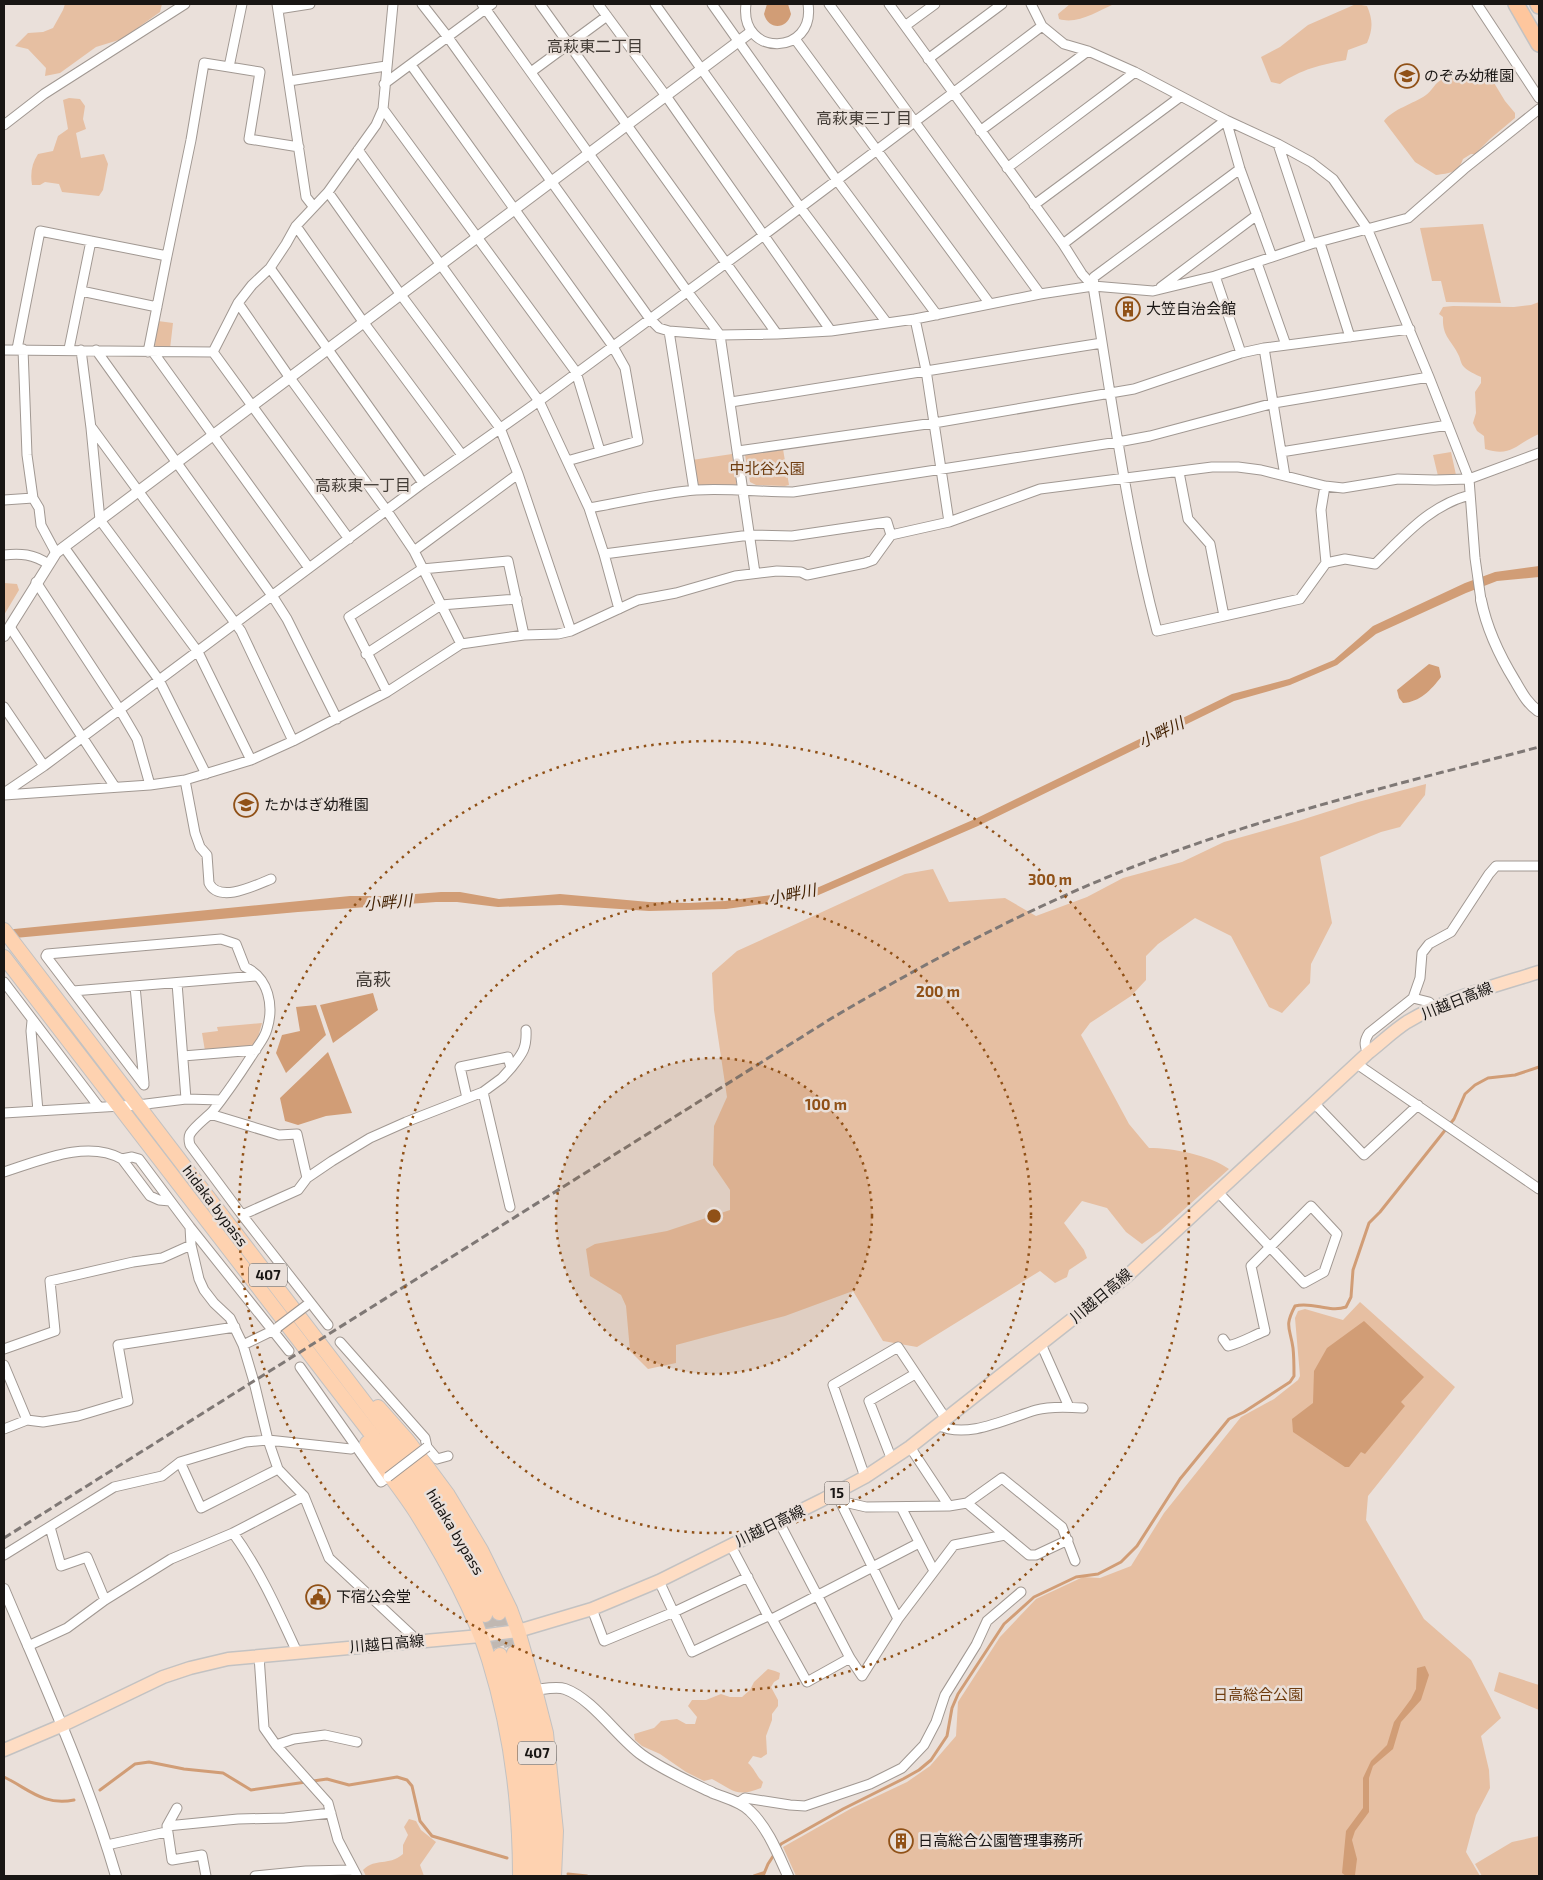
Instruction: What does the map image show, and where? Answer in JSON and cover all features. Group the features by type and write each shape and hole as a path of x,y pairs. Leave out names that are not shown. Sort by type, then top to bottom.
{"highway":[{"path":"1516,4 1539,44"},
{"name":"hidaka bypass","path":"4,930 440,1501 475,1560 492,1614 432,1513 4,957"},
{"name":"407","path":"317,1364 368,1445 418,1515 448,1566 480,1636 489,1658 510,1745 516,1782 538,1854"},
{"name":"407","path":"335,1364 380,1408 448,1494 481,1550 510,1609 518,1631 546,1733 554,1811 538,1854 537,1874"},
{"name":"407","path":"507,1654 534,1733 542,1790 537,1874"}],"main road":[{"name":"川越日高線","path":"4,1750 63,1725 163,1677 190,1668 228,1659 518,1631 592,1609 659,1581 779,1522 838,1497 910,1447 1127,1276 1368,1053 1406,1023 1434,1008 1472,993 1539,972"}],"street":[{"path":"4,125 44,94 185,4"},
{"path":"229,67 242,4"},
{"path":"310,4 277,6 306,197 313,206"},
{"path":"213,352 238,303 252,285 270,268 296,226 328,192 376,125 383,109 392,4"},
{"path":"422,4 650,318 659,328 669,331 720,335 831,331 915,319 1040,294 1093,286 1154,291 1256,215"},
{"path":"540,4 777,334"},
{"path":"598,4 666,96 831,331"},
{"path":"655,4 800,207 886,323"},
{"path":"712,4 836,179 937,315"},
{"path":"746,4 746,18 751,32 758,39 767,43 777,44 787,43 803,31 808,22 808,4"},
{"path":"829,4 1040,294"},
{"path":"889,4 1063,244 1082,274 1093,286"},
{"path":"904,26 935,4"},
{"path":"928,60 1002,4"},
{"path":"1031,4 1042,26 1064,44 1088,51 1135,72 1180,97 1278,144 1328,174 1333,179 1367,228 1430,377 1469,479 1475,560 1485,620 1500,656 1529,705 1539,712"},
{"path":"1477,4 1539,98"},
{"path":"384,84 487,5 531,72 720,335 755,573"},
{"path":"531,72 607,16"},
{"path":"6,792 273,597 386,510 764,235 875,149 1042,26"},
{"path":"4,636 36,582 60,550 751,32"},
{"path":"796,38 875,149 990,304"},
{"path":"980,131 1088,51"},
{"path":"299,147 249,139 260,72 204,63 191,140 157,306 151,352 214,434 309,568"},
{"path":"410,65 612,345 625,368 638,441 567,461"},
{"path":"289,81 386,66"},
{"path":"1007,168 1135,72"},
{"path":"1034,205 1180,97"},
{"path":"383,109 576,372 600,451"},
{"path":"1159,288 1215,276 1367,228 1408,218 1464,169 1539,109"},
{"path":"1226,120 1240,169 1272,257"},
{"path":"1063,244 1226,120"},
{"path":"1278,144 1350,337"},
{"path":"358,150 538,401 589,508 619,610"},
{"path":"1240,169 1094,277 1093,286 1124,480 1142,574 1157,631 1300,599 1326,563 1322,510 1325,486"},
{"path":"328,192 401,295 500,428 518,474 571,631"},
{"path":"296,226 364,323 462,455"},
{"path":"168,256 40,231 20,349 27,455 33,498 39,508 41,526 159,680 206,774"},
{"path":"69,349 90,241"},
{"path":"1257,263 1286,345"},
{"path":"270,268 423,483"},
{"path":"1215,276 1242,353"},
{"path":"81,291 157,306"},
{"path":"238,303 414,551 461,644"},
{"path":"915,319 926,370 949,522"},
{"path":"738,451 934,422 1134,389 1242,353 1264,348 1410,329"},
{"path":"669,331 694,490"},
{"path":"731,402 1102,343"},
{"path":"1264,348 1284,476"},
{"path":"4,350 69,349 213,352"},
{"path":"81,350 100,520 198,652 251,760"},
{"path":"96,350 273,597 287,619 337,719"},
{"path":"213,352 349,539"},
{"path":"589,508 694,490 719,489 744,492 793,492 1118,442 1150,436 1274,403 1430,377"},
{"path":"1281,452 1448,425"},
{"path":"91,428 241,631 293,741"},
{"path":"6,792 150,785 185,780 206,774 251,760 337,719 387,692 461,644 524,635 558,634 571,631 638,600 676,593 735,576 777,571 801,572 807,575 865,563 873,560 890,535 949,522 1040,489 1124,480 1212,467 1238,467 1325,486 1343,488 1398,479 1469,479 1539,453"},
{"path":"1179,472 1188,519 1210,544 1224,616"},
{"path":"414,551 518,474"},
{"path":"1326,563 1346,559 1375,564 1425,517 1451,502 1470,496"},
{"path":"4,500 33,498"},
{"path":"604,554 750,535 792,536 887,522 890,535"},
{"path":"4,555 20,553 35,556 48,564"},
{"path":"387,692 349,618 422,569 508,561 524,635"},
{"path":"36,582 137,739 150,785"},
{"path":"366,654 441,606 517,599"},
{"path":"10,627 115,787"},
{"path":"4,707 44,766"},
{"path":"185,780 195,833 200,847 207,855 211,887 220,892 236,892 271,879"},
{"path":"1368,1053 1364,1045 1365,1039 1369,1034 1413,998 1420,978 1422,953 1429,944 1451,932 1496,866 1539,866"},
{"path":"135,986 144,1085 46,956 47,954 221,938 236,944 246,966 252,970 266,987 270,998 267,1028 256,1050 221,1100 190,1134 188,1140 309,1304 328,1325"},
{"path":"73,991 257,976"},
{"path":"4,982 8,995 32,1021 100,1107"},
{"path":"177,983 186,1099"},
{"path":"1413,998 1429,1002 1434,1008"},
{"path":"32,1021 31,1031 38,1111"},
{"path":"242,1215 298,1190 307,1178 332,1160 370,1138 484,1092 502,1078 523,1052 527,1042 526,1030"},
{"path":"183,1056 256,1050"},
{"path":"467,1098 460,1067 508,1056 511,1068"},
{"path":"1357,1064 1539,1189"},
{"path":"484,1092 510,1207"},
{"path":"4,1113 138,1105 186,1099 221,1100"},
{"path":"1314,1102 1364,1155 1418,1105"},
{"path":"210,1114 279,1135 297,1134 307,1178"},
{"path":"4,1172 70,1153 98,1151 122,1159 150,1196 159,1200 170,1201"},
{"path":"122,1159 132,1157 139,1159 190,1228 276,1329 288,1351"},
{"path":"1217,1191 1269,1246 1304,1283 1324,1272 1337,1234 1311,1206 1269,1246 1250,1266 1265,1331 1251,1336 1240,1343 1228,1346 1223,1339"},
{"path":"190,1228 191,1245 199,1279 204,1290 214,1303 230,1318 243,1345 268,1440 278,1468 304,1496 329,1558 419,1642"},
{"path":"4,1349 55,1332 50,1281 133,1262 162,1258 191,1245"},
{"path":"243,1345 276,1329 309,1304"},
{"path":"4,1429 28,1420 42,1422 78,1416 128,1401 118,1345 234,1327"},
{"path":"340,1342 425,1438 427,1447 437,1459 448,1456"},
{"path":"1041,1344 1069,1407"},
{"path":"866,1477 833,1385 898,1347 947,1429 970,1429 994,1425 1038,1409 1083,1408"},
{"path":"4,1365 28,1420"},
{"path":"300,1368 381,1482 427,1447"},
{"path":"892,1460 869,1401 915,1374"},
{"path":"4,1556 114,1487 162,1476 180,1462 246,1442 268,1440 351,1449"},
{"path":"910,1447 949,1506"},
{"path":"180,1462 201,1508 278,1468"},
{"path":"838,1497 866,1508 949,1506 967,1503 1002,1478 1062,1527 1075,1561"},
{"path":"28,1646 67,1628 106,1600 171,1559 233,1533 304,1496"},
{"path":"838,1497 898,1619"},
{"path":"967,1503 1029,1555 1036,1555 1068,1540"},
{"path":"901,1507 934,1571"},
{"path":"779,1522 850,1658 862,1676 898,1619 954,1545 1005,1535"},
{"path":"50,1527 61,1566 87,1557 106,1600"},
{"path":"233,1533 250,1556 267,1587 297,1652"},
{"path":"659,1581 692,1652 818,1595 918,1543"},
{"path":"731,1546 807,1682 850,1658"},
{"path":"592,1609 604,1641 674,1612 748,1577"},
{"path":"4,1589 63,1725 107,1845 116,1876"},
{"path":"738,1802 745,1798 790,1806 805,1806 870,1784 902,1768 924,1745 936,1722 944,1695 976,1645 987,1620 1021,1592"},
{"path":"259,1656 264,1728 276,1745 328,1803 338,1840 355,1873"},
{"path":"535,1690 564,1688 578,1695 642,1755 713,1792 738,1802 756,1816 774,1845 788,1876"},
{"path":"276,1745 325,1735 357,1742"},
{"path":"178,1808 166,1829 172,1860 202,1855 206,1876"},
{"path":"107,1845 166,1829 238,1819 285,1818 331,1813"},
{"path":"255,1876 306,1870 355,1873"}],"green space":[{"path":"65,4 162,4 160,12 122,39 96,47 60,73 45,76 46,68 28,49 15,46 28,33 43,32 53,28"},
{"path":"1070,4 1114,4 1080,19 1059,19 1058,14"},
{"path":"1356,4 1367,6 1370,16 1372,24 1367,43 1348,50 1346,60 1304,71 1280,84 1271,82 1261,57 1280,47 1308,25"},
{"path":"1485,68 1505,101 1515,113 1515,118 1475,154 1471,154 1463,159 1456,170 1436,175 1415,162 1384,121 1393,113 1426,95 1440,80 1461,77 1470,71"},
{"path":"69,98 80,99 85,106 83,119 86,129 76,133 81,158 104,154 108,164 103,190 99,196 62,192 59,184 45,182 40,185 32,185 32,168 38,154 53,151 58,136 68,129 63,100"},
{"path":"1483,224 1501,303 1446,302 1441,281 1432,281 1420,228"},
{"path":"1539,302 1539,434 1508,451 1502,452 1485,449 1484,436 1477,431 1473,423 1476,413 1475,392 1481,383 1481,377 1462,365 1444,329 1443,317 1439,314 1443,307 1514,307"},
{"path":"158,321 173,323 170,349 157,349 155,345"},
{"name":"中北谷公園","path":"783,449 789,485 756,485 750,482 745,455"},
{"path":"1451,452 1456,475 1438,476 1433,455"},
{"path":"732,454 737,487 697,487 692,460"},
{"path":"4,583 17,584 19,590 4,615"},
{"path":"1426,784 1425,795 1400,827 1381,832 1320,857 1332,923 1311,964 1310,983 1282,1013 1269,1007 1231,936 1195,918 1158,944 1146,956 1146,980 1131,996 1090,1023 1081,1035 1129,1124 1149,1148 1190,1153 1221,1164 1229,1169 1160,1231 1142,1244 1126,1232 1107,1208 1082,1201 1064,1223 1084,1250 1087,1258 1069,1270 1067,1277 1055,1283 1040,1271 917,1347 883,1341 853,1291 785,1316 676,1345 676,1363 648,1369 630,1351 626,1306 621,1295 590,1276 586,1249 595,1244 667,1231 730,1210 730,1190 713,1165 714,1126 727,1097 714,1010 712,973 737,951 905,874 933,869 949,902 1005,898 1036,916 1087,897 1123,878 1182,862 1224,842"},
{"path":"262,1023 257,1041 253,1046 205,1051 202,1033 218,1031 217,1027"},
{"name":"日高総合公園","path":"1360,1302 1455,1387 1368,1496 1366,1520 1424,1619 1471,1660 1501,1718 1481,1736 1489,1770 1490,1788 1476,1815 1466,1852 1480,1876 796,1876 783,1847 852,1808 907,1782 930,1766 956,1736 958,1702 1000,1637 1036,1599 1083,1577 1100,1578 1131,1566 1164,1513 1241,1417 1274,1399 1298,1380 1300,1376 1295,1318 1298,1311 1305,1309 1343,1320"},
{"path":"768,1669 780,1673 779,1679 771,1687 778,1700 778,1706 772,1714 772,1720 766,1736 767,1754 761,1758 753,1756 748,1763 763,1782 761,1788 740,1792 712,1779 704,1781 686,1772 660,1754 642,1746 635,1740 634,1734 654,1728 661,1721 677,1719 686,1724 695,1724 697,1717 688,1706 692,1700 706,1700 721,1694 730,1697 742,1697"},
{"path":"1499,1672 1539,1685 1539,1710 1494,1691"},
{"path":"409,1819 416,1821 421,1830 436,1842 420,1865 424,1876 366,1876 363,1870 368,1866 392,1860 403,1854 403,1845 408,1835 404,1827"},
{"path":"1539,1836 1539,1876 1482,1876 1475,1864 1512,1842"}],"water":[{"path":"767,4 788,4 791,14 786,23 778,26 769,23 764,14"},
{"name":"小畔川","path":"1539,566 1539,577 1497,581 1466,593 1376,634 1337,665 1290,685 1234,701 978,826 814,897 726,909 649,911 561,905 498,907 457,902 436,902 298,912 4,939 4,930 350,896 460,892 499,899 560,894 649,902 689,903 725,901 812,890 975,819 1232,694 1289,679 1334,660 1373,626 1465,583 1495,572"},
{"path":"1429,664 1439,667 1441,677 1420,698 1403,703 1399,698 1397,690"},
{"path":"373,993 378,1010 333,1043 320,1005"},
{"path":"316,1005 326,1035 286,1073 276,1053 282,1035 300,1031 296,1007"},
{"path":"328,1052 352,1113 326,1116 298,1125 285,1121 280,1098"},
{"path":"1364,1321 1424,1377 1401,1402 1405,1406 1365,1454 1361,1452 1349,1467 1345,1467 1293,1432 1292,1419 1313,1403 1314,1371 1327,1348"},
{"path":"1425,1666 1429,1675 1421,1700 1401,1722 1393,1749 1373,1766 1369,1778 1369,1812 1355,1831 1352,1840 1357,1859 1355,1875 1346,1876 1342,1873 1346,1831 1363,1808 1363,1778 1371,1761 1387,1745 1394,1722 1416,1689 1417,1668"}],"waterway":[{"path":"763,1876 768,1864 781,1844 843,1809 903,1779 919,1770 931,1760 947,1736 952,1708 958,1694 1004,1624 1034,1597 1076,1577 1098,1574 1121,1562 1137,1546 1180,1479 1229,1419 1244,1412 1290,1382 1294,1376 1294,1358 1289,1323 1295,1306 1308,1305 1333,1309 1346,1307 1351,1297 1353,1270 1369,1223 1380,1212 1454,1119 1465,1094 1475,1085 1488,1078 1515,1075 1539,1067"},
{"path":"100,1790 135,1764 149,1762 184,1769 223,1773 251,1790 327,1779 349,1785 397,1777 407,1780 412,1786 420,1821 432,1836 507,1858"},
{"path":"4,1777 45,1799 54,1801 74,1800"},
{"path":"754,1876 763,1873"},
{"path":"568,1874 587,1876"}],"tunnel":[{"path":"499,1613 514,1653"},
{"path":"485,1615 500,1655"}],"railway":[{"path":"4,1538 832,1018 962,945 1097,882 1190,846 1320,805 1539,747"}],"place":[{"name":"のぞみ幼稚園","path":"1407,76"},
{"name":"大笠自治会館","path":"1128,309"},
{"name":"たかはぎ幼稚園","path":"246,805"},
{"name":"下宿公会堂","path":"318,1597"},
{"name":"日高総合公園管理事務所","path":"901,1841"}],"district":[{"name":"高萩東二丁目","path":"595,46"},
{"name":"高萩東三丁目","path":"864,118"},
{"name":"高萩東一丁目","path":"363,485"},
{"name":"高萩","path":"373,980"}]}
